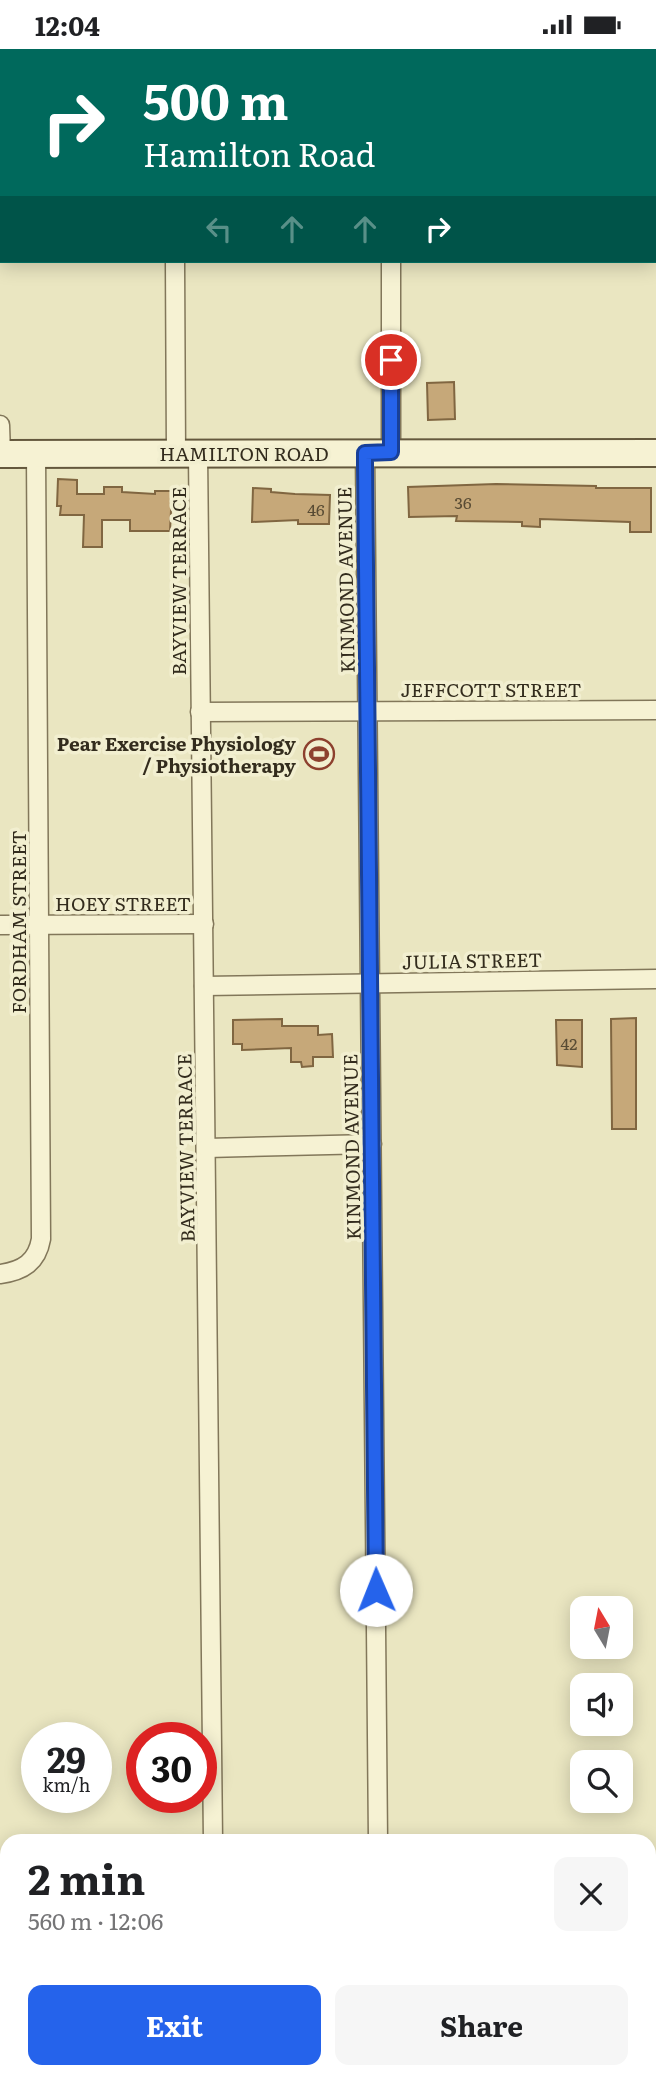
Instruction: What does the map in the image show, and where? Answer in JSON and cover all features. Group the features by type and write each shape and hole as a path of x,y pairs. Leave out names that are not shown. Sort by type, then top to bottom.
{"main road":[{"name":"HAMILTON ROAD","path":"0,454 656,453"}],"street":[{"name":"BAYVIEW TERRACE","path":"175,263 200,712 213,1834"},
{"name":"KINMOND AVENUE","path":"378,1834 368,711 378,453 391,263"},
{"path":"0,425 0,454"},
{"name":"FORDHAM STREET","path":"0,1274 21,1269 33,1262 39,1248 41,1228 36,454"},
{"name":"JEFFCOTT STREET","path":"200,712 656,710"},
{"name":"HOEY STREET","path":"0,925 204,923"},
{"name":"JULIA STREET","path":"204,986 656,979"},
{"path":"207,1148 372,1144"}],"building":[{"path":"454,382 455,419 428,420 427,383"},
{"path":"58,479 77,480 77,494 104,494 104,487 122,487 122,492 155,494 155,491 172,491 170,531 130,531 130,520 102,520 102,547 83,547 84,515 60,515 61,506 57,506"},
{"path":"496,484 651,488 651,532 630,532 630,522 540,519 540,527 522,526 522,522 456,521 457,516 409,517 408,487"},
{"path":"253,488 271,489 271,492 330,495 329,524 298,524 298,520 252,522"},
{"path":"636,1018 636,1129 612,1129 611,1019"},
{"path":"282,1019 282,1026 318,1026 318,1035 332,1034 333,1057 313,1057 313,1066 302,1067 301,1062 291,1062 291,1048 242,1050 242,1044 233,1044 233,1020"},
{"path":"556,1020 582,1020 582,1067 557,1065"}],"place":[{"name":"Pear Exercise Physiology / Physiotherapy","path":"319,754"}],"route":[{"path":"376,1590 365,453 391,452 391,360"}]}
